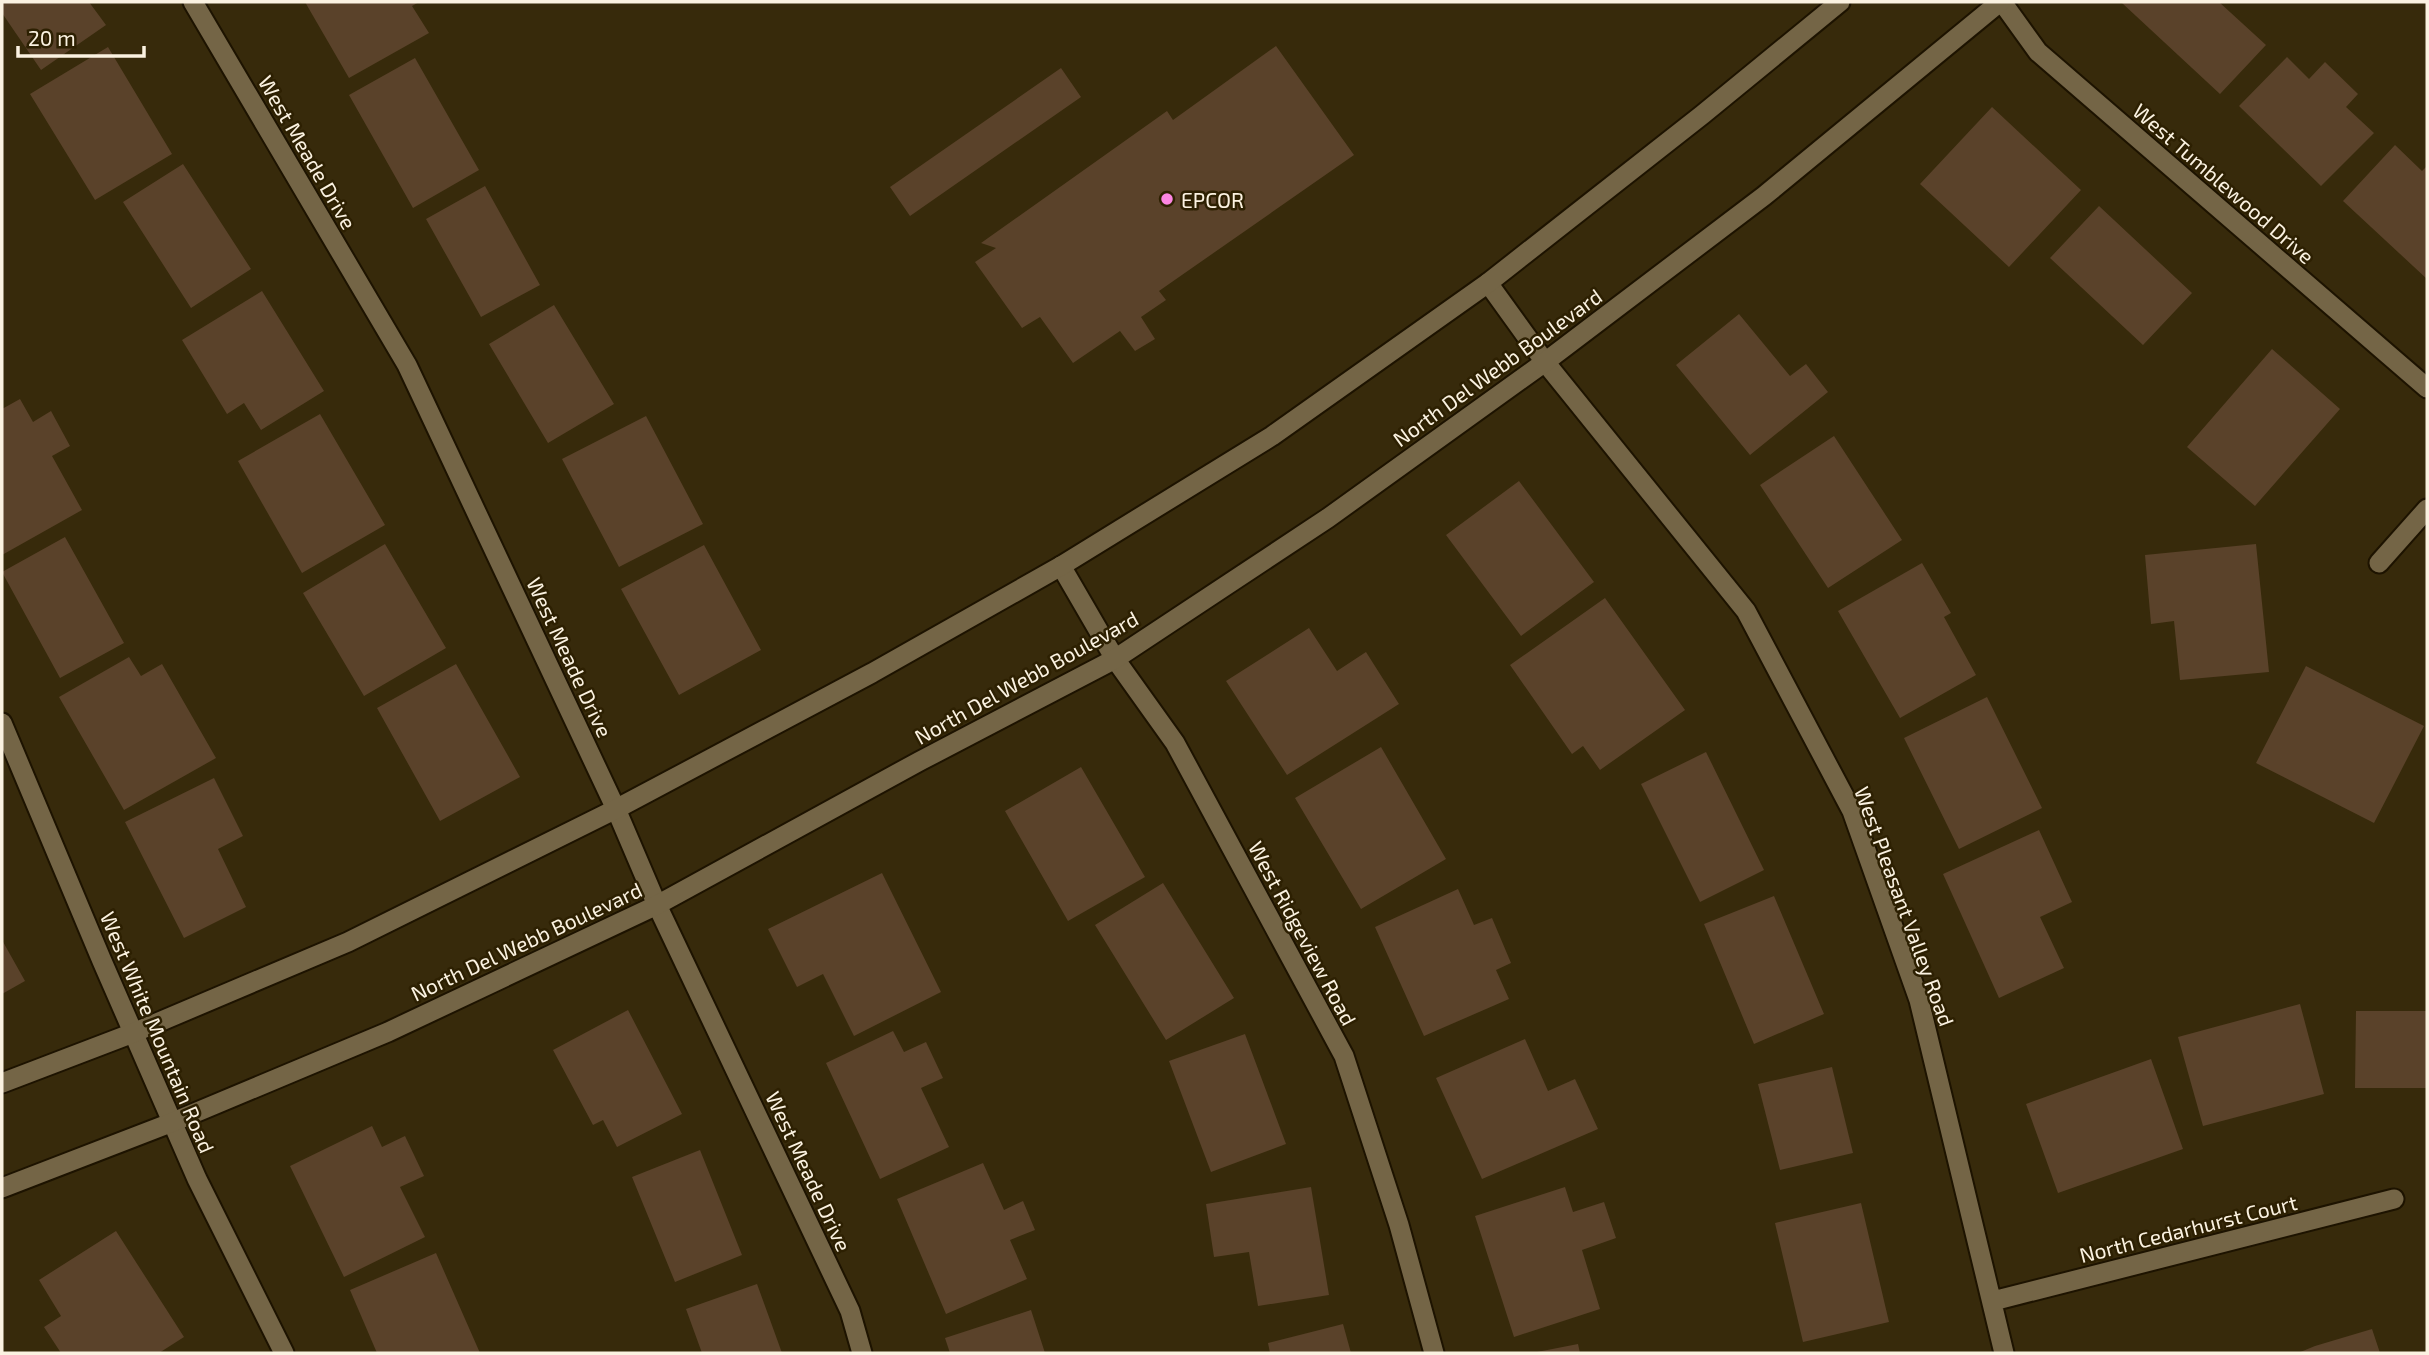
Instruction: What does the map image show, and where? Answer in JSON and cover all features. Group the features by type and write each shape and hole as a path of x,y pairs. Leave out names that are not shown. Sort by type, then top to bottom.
{"street":[{"name":"West Meade Drive","path":"193,2 407,365 616,809 657,905 850,1311 862,1353"},
{"path":"2,1083 133,1033 348,942 616,809 872,673 1061,566 1272,436 1488,283 1693,123 1840,2"},
{"name":"North Del Webb Boulevard","path":"2,1188 173,1122 388,1032 657,905 1115,659 1328,517 1545,362 1764,196 2001,2"},
{"name":"West Tumblewood Drive","path":"2001,2 2038,52 2427,388"},
{"name":"West Pleasant Valley Road","path":"1488,283 1545,362 1746,611 1852,811 1919,1000 2004,1353"},
{"path":"2379,563 2427,509"},
{"name":"West Ridgeview Road","path":"1061,566 1115,659 1175,743 1344,1056 1399,1224 1434,1353"},
{"name":"West White Mountain Road","path":"2,723 197,1179 284,1353"},
{"name":"North Cedarhurst Court","path":"1993,1301 2394,1199"}],"building":[{"path":"2,2 89,2 106,25 41,70 2,13"},
{"path":"305,2 419,2 412,6 429,33 349,78"},
{"path":"2123,2 2219,2 2266,45 2220,94"},
{"name":"EPCOR","path":"1276,46 1354,155 1159,291 1166,300 1141,317 1155,339 1135,351 1120,331 1073,363 1040,317 1022,328 975,262 996,248 981,243 1167,111 1173,120"},
{"path":"108,47 172,154 95,200 30,94"},
{"path":"2287,57 2309,79 2325,62 2358,94 2346,107 2374,133 2321,186 2239,106"},
{"path":"415,58 479,170 413,208 349,95"},
{"path":"1061,68 1081,97 910,216 890,187"},
{"path":"1992,107 2081,190 2009,267 1920,184"},
{"path":"2395,145 2422,171 2427,166 2427,279 2343,201"},
{"path":"183,164 251,269 191,308 123,202"},
{"path":"485,186 540,285 481,317 426,219"},
{"path":"2099,206 2192,293 2143,345 2050,258"},
{"path":"262,291 324,391 261,430 244,403 227,414 182,340"},
{"path":"554,305 614,404 548,443 489,344"},
{"path":"1739,314 1790,376 1806,364 1828,392 1750,455 1676,365"},
{"path":"2272,349 2340,409 2255,506 2187,447"},
{"path":"20,399 33,422 51,411 70,446 52,456 82,510 2,555 2,409"},
{"path":"320,414 385,525 302,573 238,461"},
{"path":"646,416 703,524 619,567 562,459"},
{"path":"1834,436 1902,540 1828,588 1760,485"},
{"path":"1519,481 1594,582 1521,636 1446,535"},
{"path":"65,537 124,643 60,678 2,572"},
{"path":"385,544 446,648 364,696 303,593"},
{"path":"2256,544 2269,672 2180,680 2174,621 2151,624 2145,555"},
{"path":"704,545 761,650 679,695 621,589"},
{"path":"1922,563 1951,613 1944,617 1976,675 1900,718 1838,611"},
{"path":"1605,598 1685,710 1600,770 1583,746 1572,754 1510,665"},
{"path":"1309,628 1337,671 1366,652 1399,704 1287,775 1226,681"},
{"path":"129,657 141,676 162,664 216,758 124,810 59,697"},
{"path":"456,664 520,777 440,821 377,708"},
{"path":"2306,666 2424,726 2374,823 2256,763"},
{"path":"1987,697 2042,808 1959,849 1904,738"},
{"path":"1381,747 1446,859 1361,909 1295,798"},
{"path":"1706,752 1764,870 1700,902 1641,784"},
{"path":"1081,767 1145,877 1068,921 1005,811"},
{"path":"214,778 243,836 218,849 246,907 184,938 125,822"},
{"path":"2039,830 2072,902 2040,917 2064,968 1999,998 1943,874"},
{"path":"882,873 941,992 854,1036 823,974 797,987 768,929"},
{"path":"1163,883 1234,998 1166,1040 1095,925"},
{"path":"1458,889 1474,925 1492,918 1511,963 1496,970 1509,999 1424,1036 1375,927"},
{"path":"1774,896 1824,1014 1754,1044 1704,924"},
{"path":"2,940 25,981 2,994"},
{"path":"2300,1004 2324,1094 2203,1126 2178,1037"},
{"path":"628,1010 682,1114 617,1147 603,1120 593,1125 553,1050"},
{"path":"2356,1011 2427,1011 2427,1088 2355,1088"},
{"path":"893,1031 904,1052 926,1042 943,1078 921,1088 949,1147 880,1179 826,1063"},
{"path":"1245,1034 1286,1144 1211,1172 1169,1061"},
{"path":"1525,1039 1548,1091 1575,1079 1598,1129 1482,1179 1436,1078"},
{"path":"2151,1059 2183,1149 2058,1193 2026,1104"},
{"path":"1832,1067 1853,1153 1780,1170 1758,1084"},
{"path":"372,1126 382,1147 405,1136 424,1176 400,1187 425,1237 344,1277 290,1166"},
{"path":"700,1150 742,1255 675,1282 632,1177"},
{"path":"983,1163 1004,1210 1023,1201 1035,1230 1010,1240 1027,1279 946,1314 897,1199"},
{"path":"1311,1187 1329,1295 1258,1306 1249,1252 1214,1257 1206,1204"},
{"path":"1565,1187 1573,1212 1604,1202 1616,1238 1582,1250 1600,1309 1514,1337 1475,1216"},
{"path":"1861,1203 1889,1322 1803,1342 1775,1223"},
{"path":"116,1231 184,1337 159,1353 61,1353 44,1327 61,1316 39,1280"},
{"path":"436,1253 480,1353 377,1353 350,1290"},
{"path":"757,1284 782,1353 702,1353 686,1309"},
{"path":"1031,1310 1045,1353 950,1353 945,1338"},
{"path":"1343,1324 1351,1353 1270,1353 1268,1343"},
{"path":"2372,1329 2380,1353 2298,1353 2315,1346"},
{"path":"1578,1344 1580,1353 1537,1353 1537,1352"}],"place":[{"name":"EPCOR","path":"1167,199"}]}
